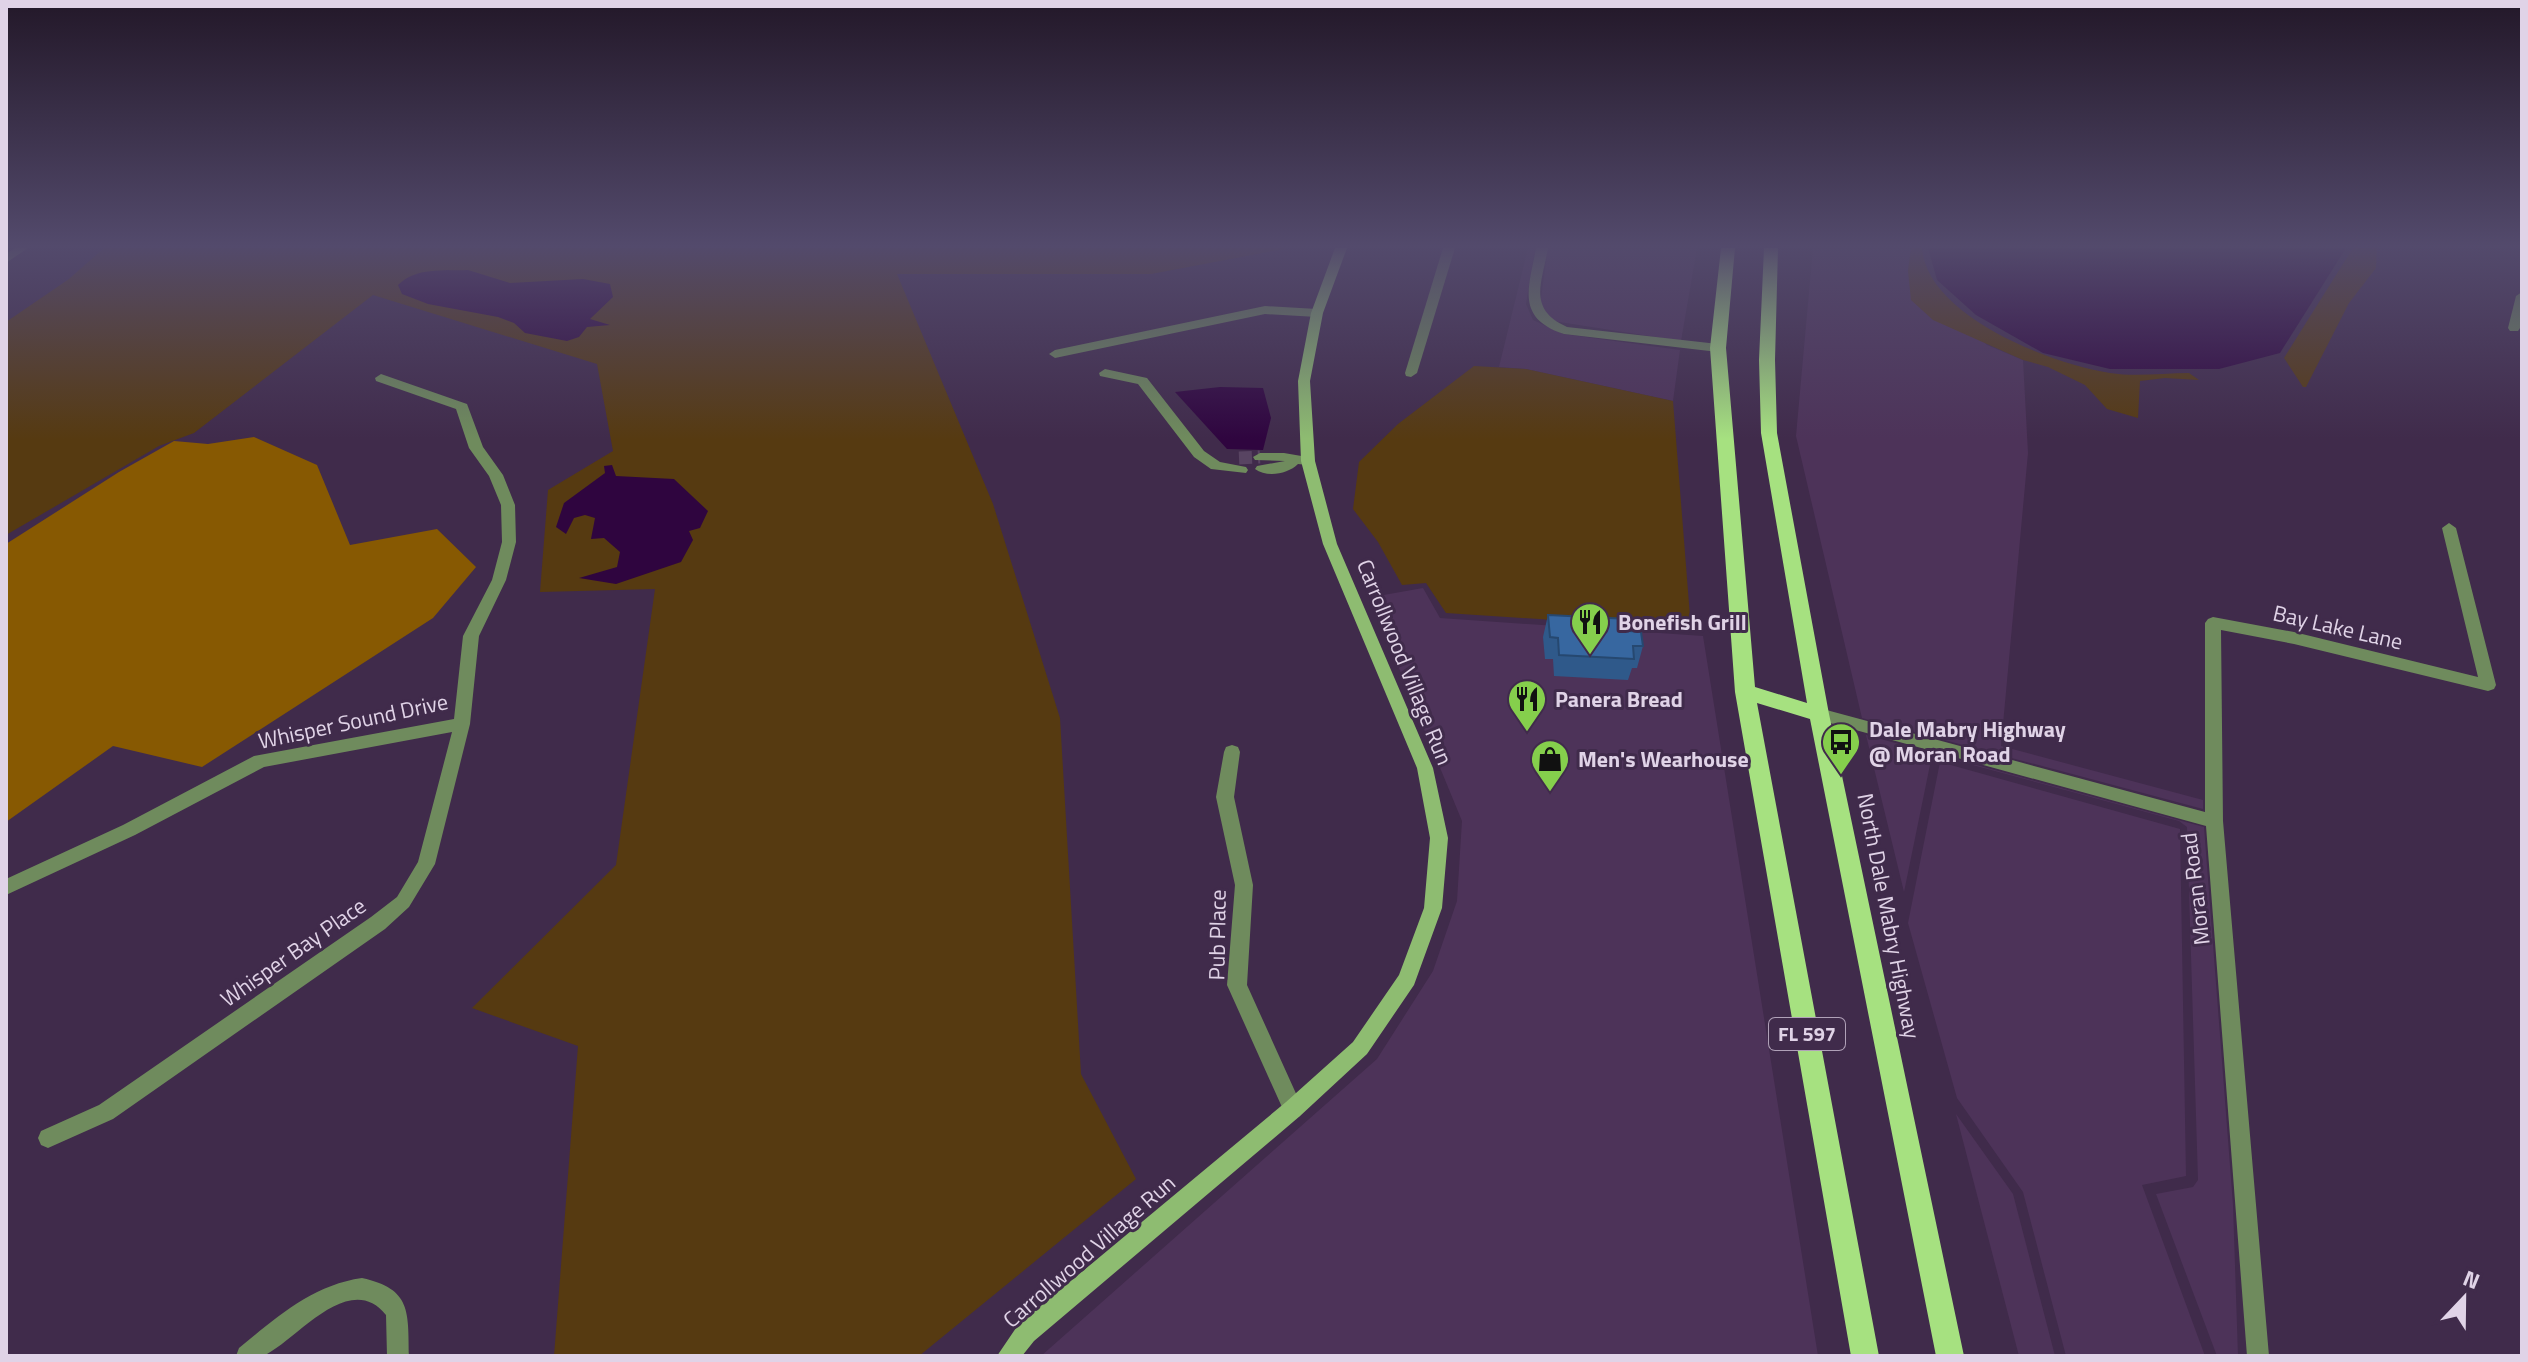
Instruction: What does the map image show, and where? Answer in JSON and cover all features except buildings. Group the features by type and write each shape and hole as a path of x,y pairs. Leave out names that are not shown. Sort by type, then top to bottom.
{"main road":[{"name":"FL 597","path":"1722,312 1718,348 1747,702 1865,1356"},
{"name":"North Dale Mabry Highway","path":"1769,312 1769,433 1819,714 1950,1356"},
{"path":"1747,702 1819,714"}],"street":[{"path":"1055,354 1258,312"},
{"path":"1292,312 1317,313"},
{"path":"1411,373 1430,312"},
{"path":"1536,312 1549,325 1564,330 1718,348"},
{"path":"2514,328 2518,312"},
{"name":"Carrollwood Village Run","path":"1008,1356 1026,1333 1293,1109 1360,1048 1407,979 1433,908 1439,838 1425,768 1330,544 1300,461 1304,381 1317,313"},
{"path":"1105,373 1142,381 1199,454 1216,466 1235,465"},
{"name":"Whisper Sound Drive","path":"6,887 129,830 260,761 462,724 471,636 499,580 509,542 508,505 496,475 476,448 462,407 381,378"},
{"path":"1261,463 1286,468 1300,461"},
{"name":"Bay Lake Lane","path":"2214,821 2213,623 2294,638 2488,685 2449,528"},
{"name":"Moran Road","path":"1819,714 2214,821 2258,1356"},
{"name":"Whisper Bay Place","path":"48,1138 106,1112 378,923 403,902 426,864 462,724"},
{"name":"Pub Place","path":"1232,752 1225,797 1244,885 1237,985 1293,1109"},
{"path":"247,1356 310,1306 356,1288 381,1293 397,1311 398,1356"}],"shaded area":[{"path":"21,312 352,312 194,433 159,446 6,535 6,322"},
{"path":"427,312 913,312 993,504 1060,718 1081,1074 1136,1179 919,1356 554,1356 578,1046 472,1008 616,865 655,589 540,592 548,490 613,451 597,364"},
{"path":"469,312 598,312 590,319 610,325 587,327 579,337 567,341 525,333 514,323"},
{"path":"1513,312 1529,312 1533,320 1563,334 1680,350 1673,401 1526,369 1499,367"},
{"path":"1545,312 1686,312 1681,341 1553,321"},
{"path":"1807,312 1951,312 1987,345 2023,360 2028,453 2001,746 2203,800 2203,809 1862,718 1796,436"},
{"path":"1924,312 1964,312 1996,333 2026,347 2085,368 2139,375 2189,373 2199,380 2165,378 2140,381 2138,418 2107,409 2085,385 2048,367 2023,360 1933,320"},
{"path":"1972,312 2306,312 2280,353 2219,369 2110,369 2043,353"},
{"path":"2313,312 2345,312 2306,387 2284,358"},
{"path":"1474,366 1526,369 1673,401 1691,629 1446,613 1426,583 1402,585 1378,542 1353,509 1359,462 1398,424"},
{"path":"1220,387 1263,388 1271,418 1263,450 1227,449 1175,392"},
{"path":"254,437 317,465 350,545 437,529 476,567 433,618 202,767 113,746 6,822 6,544 174,441 208,444"},
{"path":"612,465 616,476 674,479 708,511 700,528 689,531 693,540 681,562 616,584 579,578 617,567 620,552 604,538 591,539 595,518 585,515 574,518 566,534 556,527 564,503 605,473 604,466"},
{"path":"1423,588 1440,618 1703,636 1818,1356 1041,1356 1377,1059 1433,971 1457,901 1462,821 1373,605 1378,596"},
{"path":"1866,735 2204,827 2233,1205 2238,1356 2217,1356 2156,1194 2193,1187 2198,1180 2187,827 2179,821 1936,755 1931,760 1904,892"},
{"path":"1940,762 2180,829 2186,1176 2142,1185 2205,1356 2066,1356 2023,1192 1957,1098 1908,923"},
{"path":"1956,1114 2013,1194 2055,1356 2019,1356"}],"tunnel":[{"path":"1239,458 1260,457"}],"place":[{"name":"Bonefish Grill","path":"1590,656"},
{"name":"Panera Bread","path":"1527,733"},
{"name":"Dale Mabry Highway @ Moran Road","path":"1841,776"},
{"name":"Men's Wearhouse","path":"1550,793"}]}
